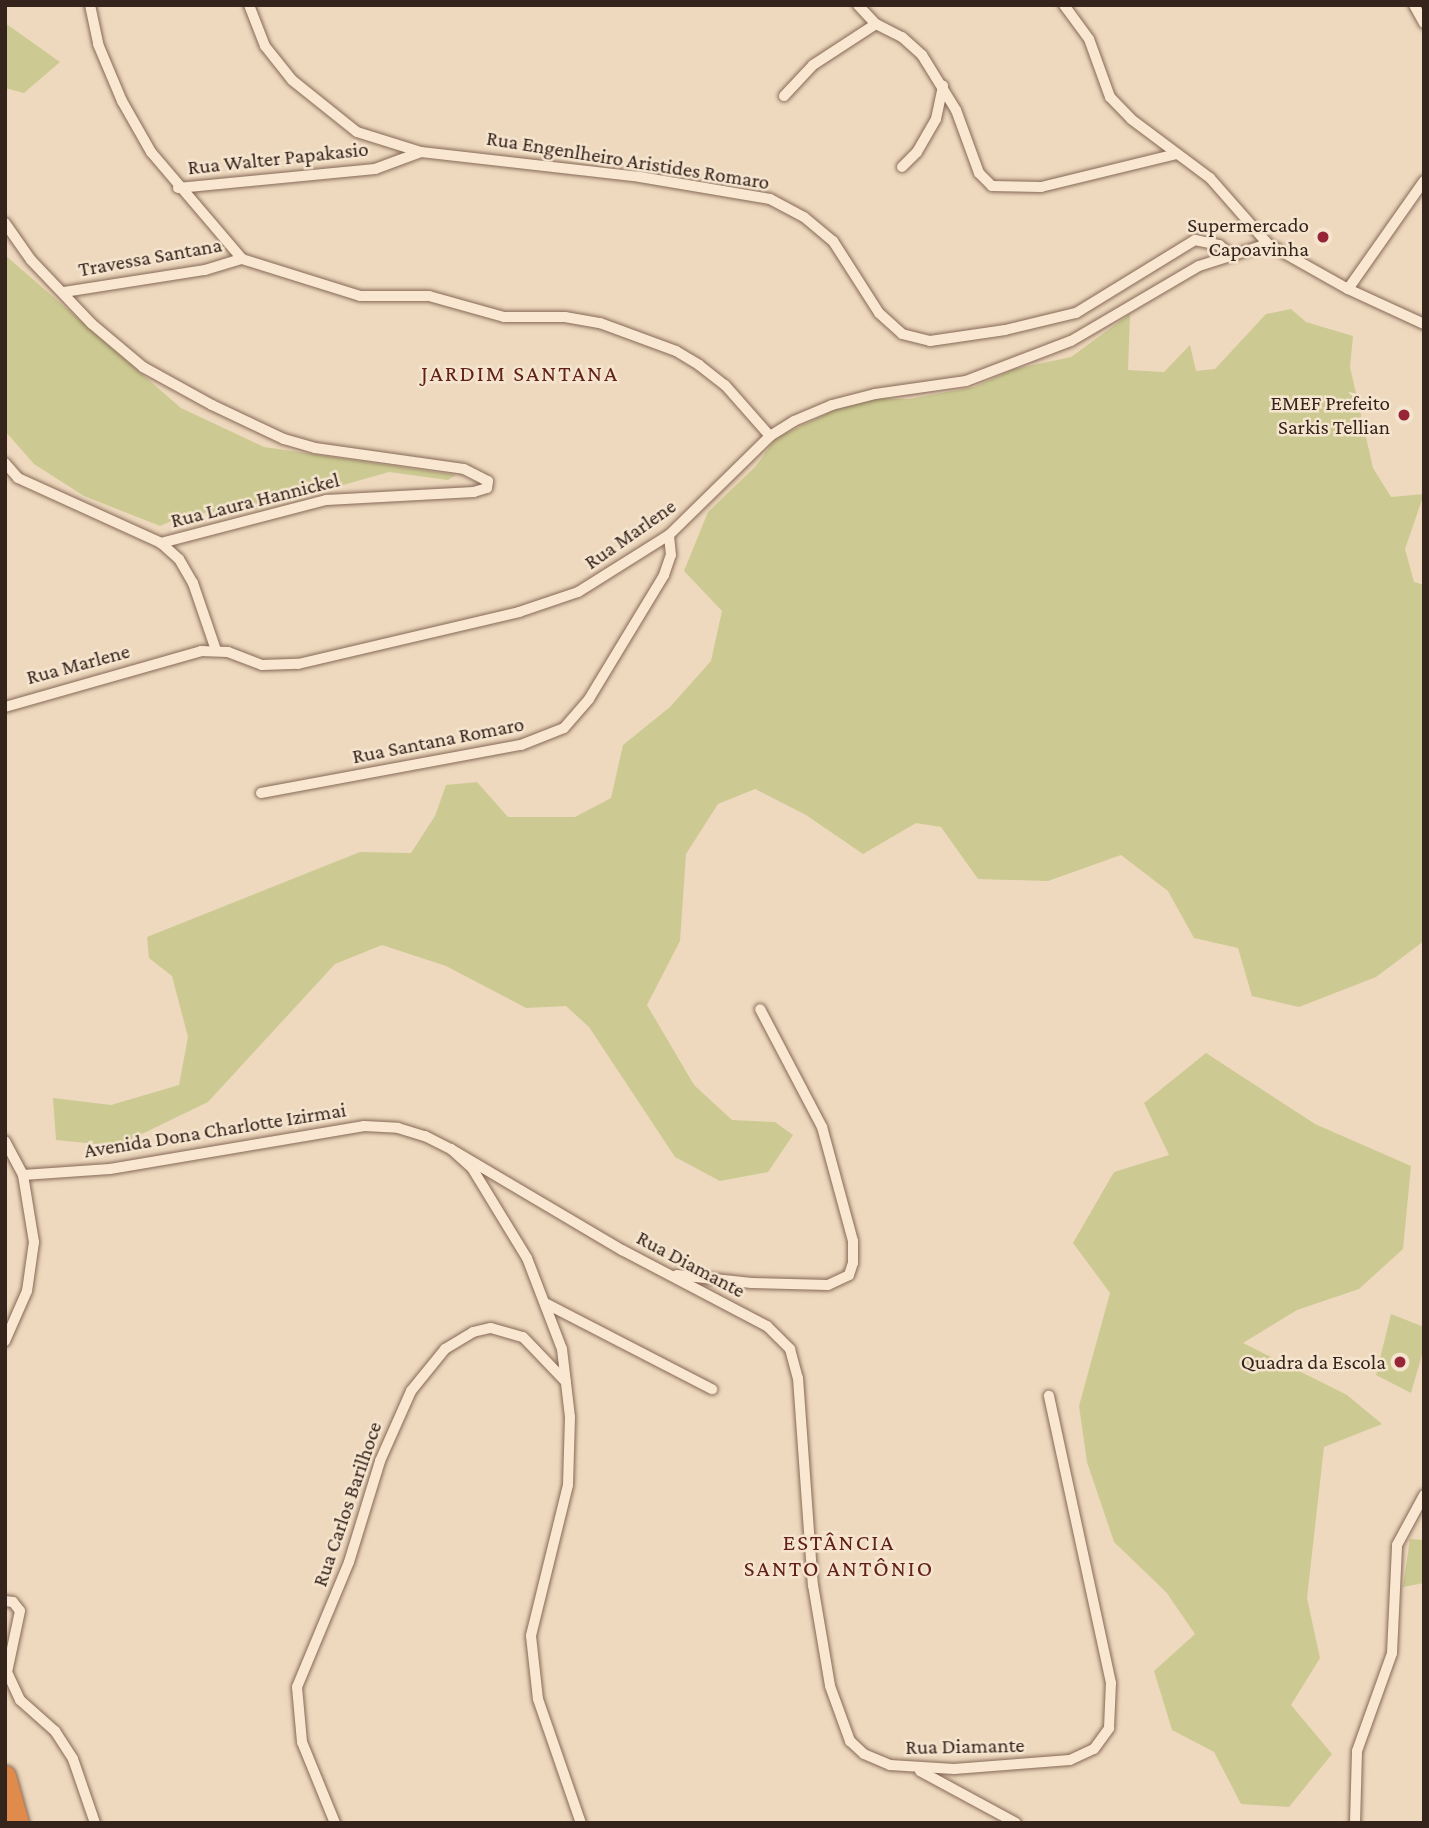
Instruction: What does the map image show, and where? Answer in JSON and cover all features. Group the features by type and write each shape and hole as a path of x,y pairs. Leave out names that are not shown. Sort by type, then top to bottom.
{"highway":[{"path":"5,1776 18,1823"}],"street":[{"path":"90,5 98,44 122,101 178,188 242,259 360,296 429,296 504,317 565,317 600,323 676,351 699,365 725,385 770,436"},
{"name":"Rua Engenlheiro Aristides Romaro","path":"249,5 265,46 292,80 357,132 421,152 640,177 770,199 804,217 833,241 879,313 894,327 930,341 1005,330 1076,313 1195,240 1219,245 1229,253"},
{"path":"858,5 876,24 902,37 922,55 943,86 979,173 992,186 1041,187 1176,154"},
{"path":"1064,5 1089,39 1110,97 1176,154 1210,178 1268,244 1348,289 1424,324"},
{"path":"1415,5 1424,23"},
{"path":"783,96 813,65 876,24"},
{"path":"902,167 917,152 936,119 943,86"},
{"name":"Rua Walter Papakasio","path":"178,188 375,169 421,152"},
{"path":"1348,289 1424,181"},
{"path":"5,223 30,260 64,292"},
{"name":"Rua Marlene","path":"5,707 185,654 216,650 262,665 298,664 519,612 589,587 669,535 770,436 832,405 966,381 1048,350 1229,253 1268,244"},
{"name":"Travessa Santana","path":"64,292 205,270 242,259"},
{"name":"Rua Laura Hannickel","path":"64,292 92,324 143,367 244,421 315,448 481,473 488,481 484,490 326,500 161,543"},
{"path":"5,463 18,478 161,543 193,583 216,650"},
{"name":"Rua Santana Romaro","path":"261,793 521,745 564,728 589,699 664,575 671,555 669,535"},
{"path":"667,1274 787,1285 828,1284 849,1275 853,1241 822,1127 760,1009"},
{"name":"Avenida Dona Charlotte Izirmai","path":"23,1175 123,1167 364,1126 398,1128 451,1149 492,1196 547,1304 567,1384 568,1485 531,1636 538,1699 581,1823"},
{"path":"5,1141 23,1175 32,1210 31,1268 20,1310 5,1341"},
{"name":"Rua Diamante","path":"451,1149 667,1274 767,1326 790,1349 798,1378 813,1585 841,1722 850,1741 864,1754 917,1770 1070,1760 1094,1749 1109,1728 1111,1683 1049,1396"},
{"path":"547,1304 712,1389"},
{"name":"Rua Carlos Barilhoce","path":"335,1823 302,1742 297,1687 349,1562 380,1461 411,1391 445,1349 472,1332 491,1328 523,1337 567,1384"},
{"path":"1355,1823 1357,1752 1392,1653 1398,1545 1424,1495"},
{"path":"5,1601 13,1602 20,1611 8,1672 20,1700 55,1731 73,1759 95,1823"},
{"path":"917,1770 1016,1823"}],"shaded area":[{"path":"5,23 60,62 24,93 5,88"},
{"path":"5,255 181,408 264,447 456,475 448,480 389,472 259,509 187,514 160,526 84,496 34,464 5,431"},
{"path":"1291,309 1306,322 1353,336 1350,367 1373,468 1391,497 1424,494 1405,549 1414,582 1424,585 1424,941 1376,977 1299,1007 1252,996 1238,948 1194,938 1168,891 1121,855 1048,881 978,879 941,827 916,823 863,854 806,815 755,789 718,804 686,854 680,941 647,1005 694,1085 732,1120 775,1122 793,1135 768,1172 720,1181 675,1157 589,1027 566,1006 526,1008 446,966 382,945 335,964 208,1102 117,1146 56,1140 53,1098 111,1105 179,1085 188,1037 172,976 149,958 147,937 360,852 411,853 435,816 446,785 477,782 508,817 575,817 611,798 623,745 670,707 711,661 722,611 684,571 708,512 756,466 776,438 843,406 871,398 909,399 974,387 1015,369 1071,357 1130,314 1128,370 1164,372 1190,345 1196,371 1215,369 1266,314"},
{"path":"1206,1053 1315,1124 1411,1166 1403,1249 1359,1289 1297,1310 1243,1343 1347,1395 1382,1424 1324,1447 1307,1598 1320,1658 1291,1705 1332,1754 1289,1807 1241,1804 1214,1752 1172,1730 1154,1671 1195,1634 1166,1592 1114,1542 1087,1462 1079,1406 1110,1293 1073,1243 1114,1172 1169,1155 1144,1103"},
{"name":"Quadra da Escola","path":"1391,1314 1424,1327 1424,1348 1411,1393 1376,1375"},
{"path":"1410,1539 1424,1540 1424,1583 1403,1587"}],"place":[{"name":"Supermercado Capoavinha","path":"1323,237"},
{"name":"EMEF Prefeito Sarkis Tellian","path":"1404,415"},
{"name":"Quadra da Escola","path":"1400,1362"}],"district":[{"name":"JARDIM SANTANA","path":"520,373"},
{"name":"ESTÂNCIA SANTO ANTÔNIO","path":"839,1555"}]}
